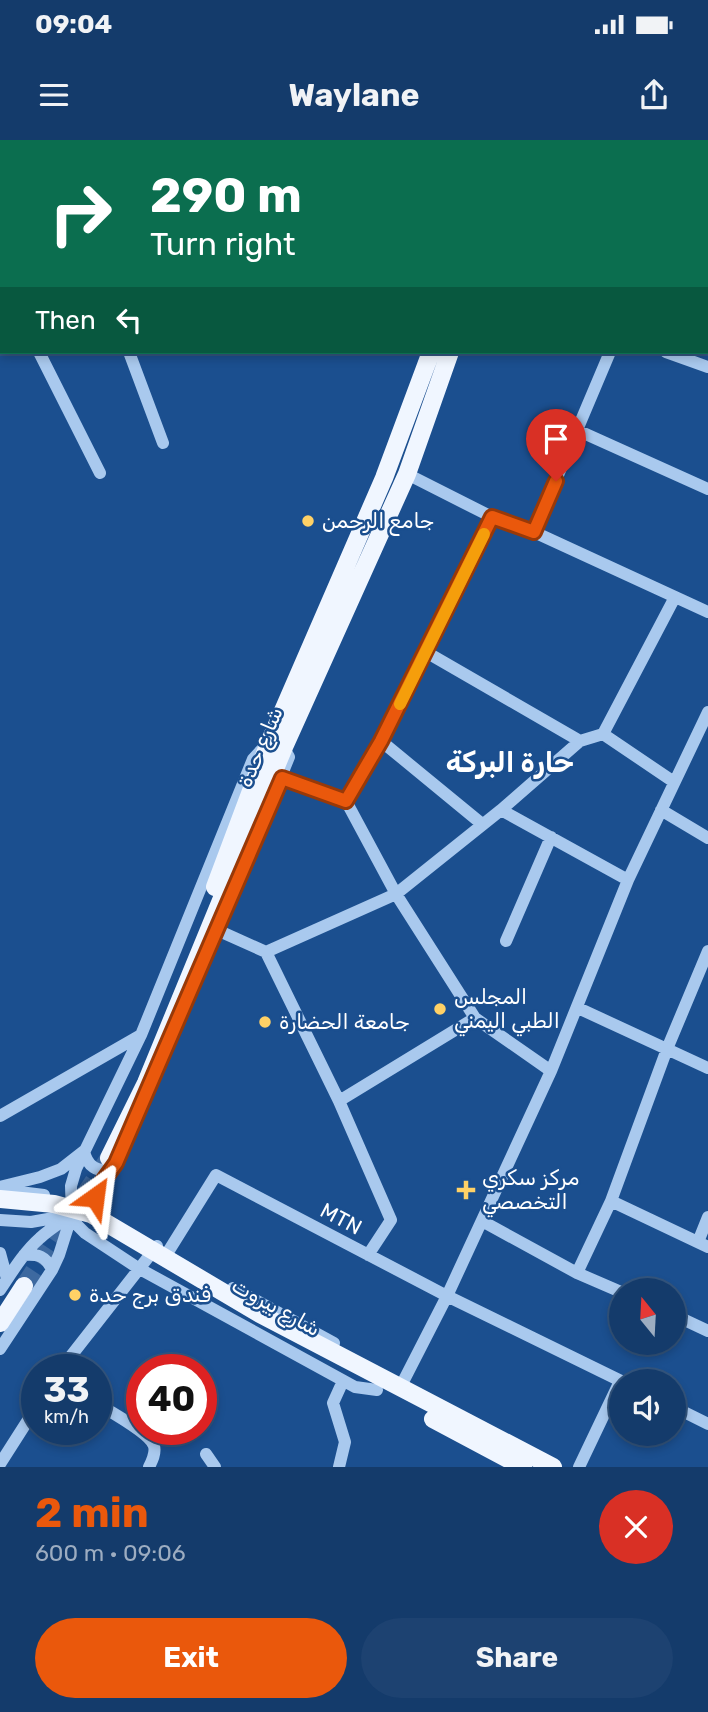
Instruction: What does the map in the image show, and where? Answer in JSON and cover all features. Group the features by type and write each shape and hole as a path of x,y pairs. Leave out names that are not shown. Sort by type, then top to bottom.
{"main road":[{"name":"شارع حدة","path":"102,1158 146,1083 430,354"},
{"name":"شارع حدة","path":"276,745 407,474 449,354"},
{"name":"شارع بيروت","path":"0,1199 54,1204 90,1214 260,1314 553,1467"},
{"name":"شارع بيروت","path":"0,1210 55,1214 87,1224 244,1316 523,1467"},
{"path":"0,1307 9,1284"},
{"path":"0,1323 9,1284"}],"street":[{"path":"40,354 100,473"},
{"path":"130,354 163,443"},
{"path":"534,532 609,354"},
{"path":"672,354 708,367"},
{"path":"579,430 708,489"},
{"path":"407,474 492,517 534,532 708,612"},
{"path":"346,801 381,741 492,517"},
{"path":"267,952 396,894 501,810 579,741 603,734 674,597"},
{"path":"426,652 579,741"},
{"path":"404,1380 447,1296 551,1071 628,880 708,712"},
{"path":"603,734 674,782"},
{"path":"381,741 482,824"},
{"path":"0,1349 59,1255 72,1214 71,1186 102,1158 217,930 289,757 276,745 253,759 141,1035 102,1158 95,1197 99,1210"},
{"path":"282,778 346,801 396,894 475,1018 551,1071"},
{"path":"501,810 628,880"},
{"path":"661,810 708,838"},
{"path":"506,941 551,837"},
{"path":"217,930 267,952 339,1101 391,1220 368,1255"},
{"path":"577,1273 611,1201 667,1049 707,958"},
{"path":"578,1008 708,1068"},
{"path":"339,1101 475,1018"},
{"path":"0,1116 141,1035"},
{"path":"0,1189 102,1158"},
{"name":"MTN","path":"163,1249 216,1175 447,1296 609,1375"},
{"path":"0,1189 54,1198 62,1202 80,1229 138,1268 343,1381 355,1387 377,1390"},
{"path":"9,1284 24,1255 96,1191"},
{"path":"611,1201 703,1244 708,1217"},
{"path":"0,1220 50,1220 88,1209 99,1210 163,1249 436,1398 444,1411"},
{"path":"482,1222 577,1273 609,1287"},
{"path":"59,1255 80,1229"},
{"path":"72,1354 138,1268 163,1249"},
{"path":"0,1253 9,1284"},
{"path":"24,1255 44,1258 52,1270"},
{"path":"686,1321 708,1331"},
{"path":"338,1467 345,1442 333,1402 343,1381"},
{"path":"579,1467 609,1406"},
{"path":"112,1413 147,1436 154,1445 155,1454 149,1467"},
{"path":"686,1413 708,1424"},
{"path":"0,1464 21,1431"},
{"path":"206,1454 215,1467"}],"tunnel":[{"path":"24,1286 109,1158"}],"slow traffic":[{"path":"400,704 484,534"}],"place":[{"name":"جامع الرحمن","path":"308,521"},
{"name":"المجلس الطبي اليمني","path":"440,1009"},
{"name":"جامعة الحضارة","path":"265,1022"},
{"name":"مركز سكري التخصصي","path":"466,1190"},
{"name":"فندق برج حدة","path":"75,1295"}],"district":[{"name":"حارة البركة","path":"510,762"}],"route":[{"path":"95,1197 96,1191 116,1163 282,778 346,801 381,741 492,517 534,532 556,481"}]}
